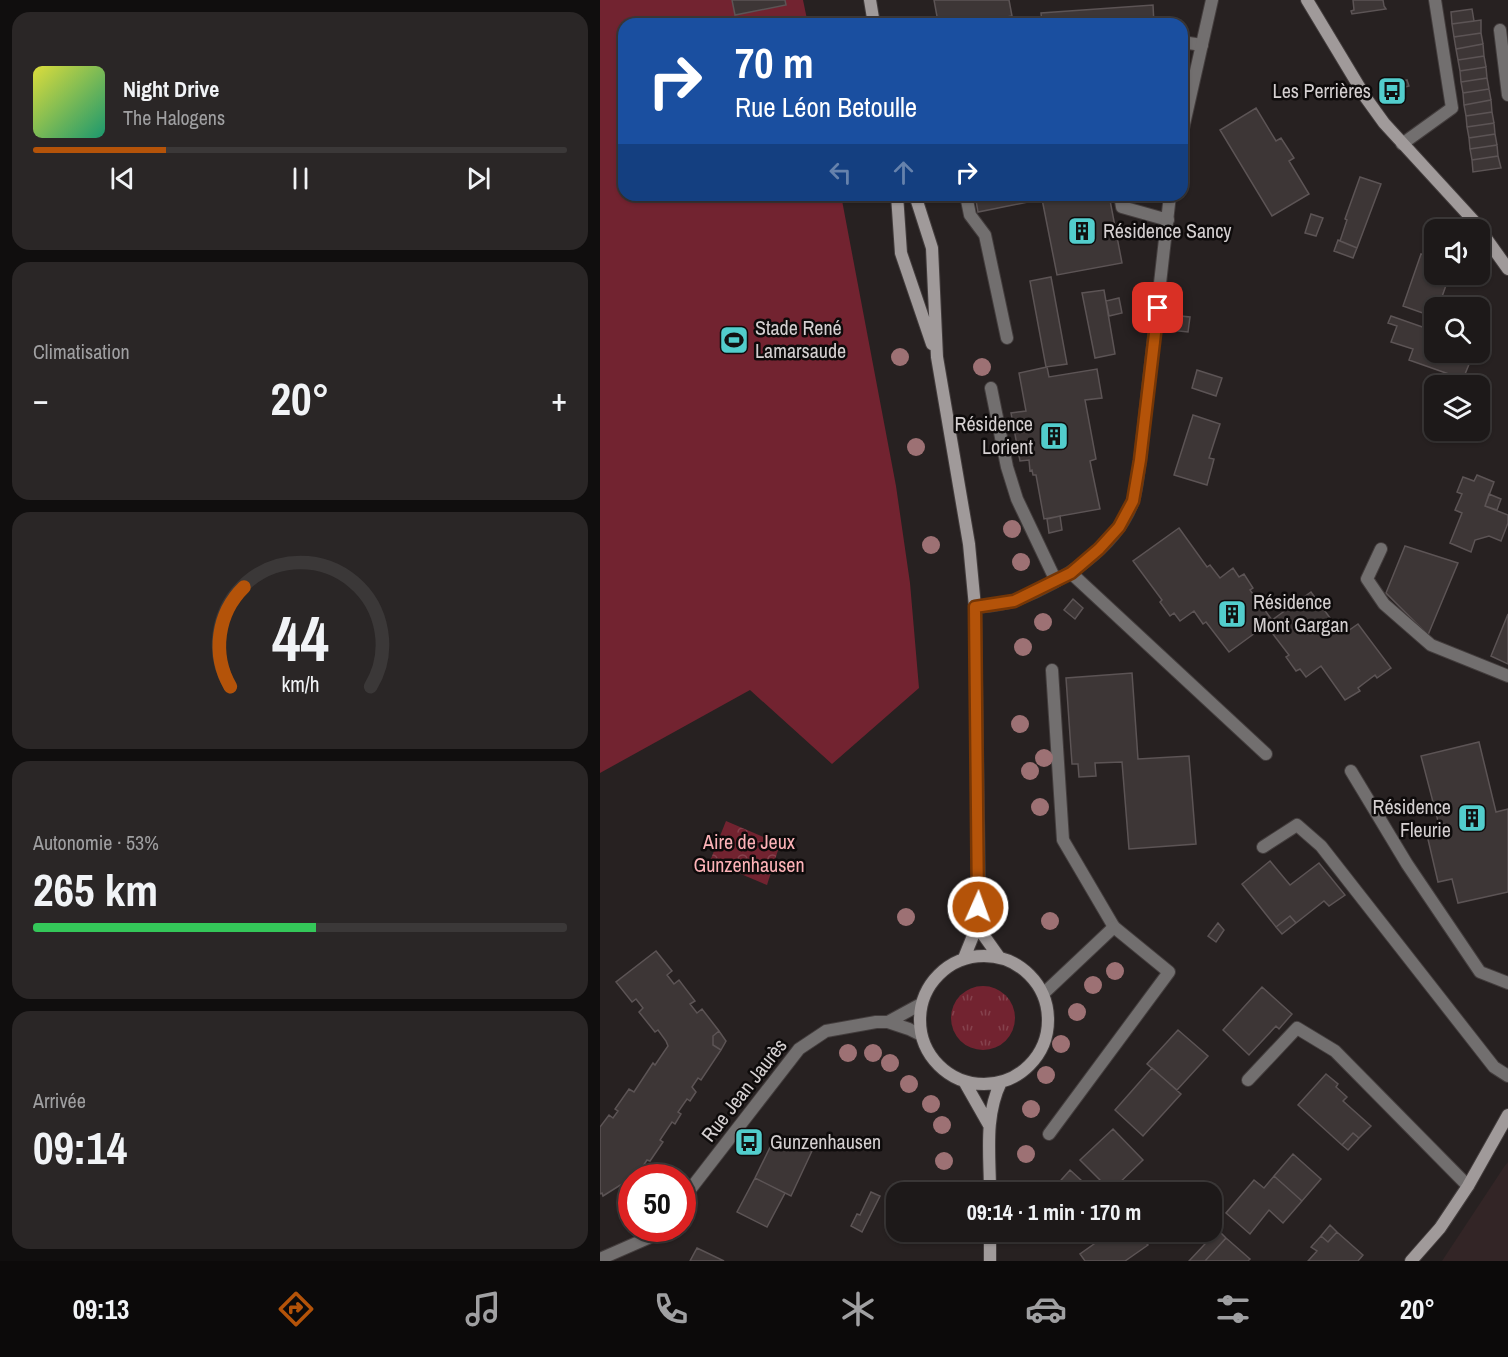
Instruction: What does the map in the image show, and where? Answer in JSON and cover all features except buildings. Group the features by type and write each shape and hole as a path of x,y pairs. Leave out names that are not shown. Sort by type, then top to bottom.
{"main road":[{"path":"870,0 873,18"},
{"path":"1307,0 1366,98 1402,144 1473,220 1508,269"},
{"path":"897,201 901,253 937,357"},
{"path":"917,201 932,248 937,357 969,544 975,607 979,887 977,926 964,957"},
{"path":"977,926 999,957"},
{"path":"964,957 999,957 1017,965 1032,977 1043,994 1048,1014 1047,1035 1038,1054 1024,1070 1001,1082 975,1084 945,1071 930,1055 921,1035 919,1020 921,1004 938,974 964,957"},
{"path":"964,1081 989,1125"},
{"path":"990,1182 989,1125 1001,1082"},
{"path":"1411,1261 1440,1228 1468,1186 1508,1116"},
{"path":"990,1242 990,1261"}],"street":[{"path":"1188,106 1212,0"},
{"path":"1402,144 1452,108 1435,0"},
{"path":"1500,30 1508,94"},
{"path":"1188,43 1202,45"},
{"path":"967,201 970,215 986,235 1007,338"},
{"path":"1121,201 1122,207 1168,220"},
{"path":"975,607 1014,601 1071,573 1099,549 1119,527 1133,501 1140,460 1170,201"},
{"path":"991,388 1006,467 1056,581"},
{"path":"1381,549 1367,579 1384,604 1431,645 1508,676"},
{"path":"1071,573 1266,754"},
{"path":"1049,1134 1169,972 1114,927 1063,840 1053,670"},
{"path":"1351,771 1407,864 1480,972 1508,983"},
{"path":"1263,847 1297,825 1321,846 1494,1068 1508,1076"},
{"path":"1043,994 1114,927"},
{"name":"Rue Jean Jaurès","path":"888,1022 921,1004"},
{"name":"Rue Jean Jaurès","path":"696,1182 799,1049 826,1030 888,1022 921,1035"},
{"path":"1248,1080 1297,1028 1335,1051 1468,1186"},
{"path":"600,1259 621,1256 642,1242"}],"shaded area":[{"path":"1508,1162 1508,1261 1442,1261 1504,1167"}],"green space":[{"name":"Stade René Lamarsaude","path":"600,0 803,0 807,18 618,18 618,201 842,201 896,486 910,583 919,688 832,764 750,690 600,773"},
{"name":"Aire de Jeux Gunzenhausen","path":"726,821 780,844 767,885 710,861"},
{"path":"977,986 989,986 1006,995 1013,1006 1015,1018 1013,1030 1006,1041 989,1050 977,1050 965,1045 956,1036 951,1024 951,1012 956,1000 965,991"}],"place":[{"name":"Les Perrières","path":"1392,91"},
{"name":"Résidence Sancy","path":"1082,231"},
{"name":"Stade René Lamarsaude","path":"734,340"},
{"name":"Résidence Lorient","path":"1054,436"},
{"name":"Résidence Mont Gargan","path":"1232,614"},
{"name":"Résidence Fleurie","path":"1472,818"},
{"name":"Gunzenhausen","path":"749,1142"}],"route":[{"path":"978,907 975,607 1014,601 1071,573 1099,549 1119,527 1133,501 1158,308"}]}
